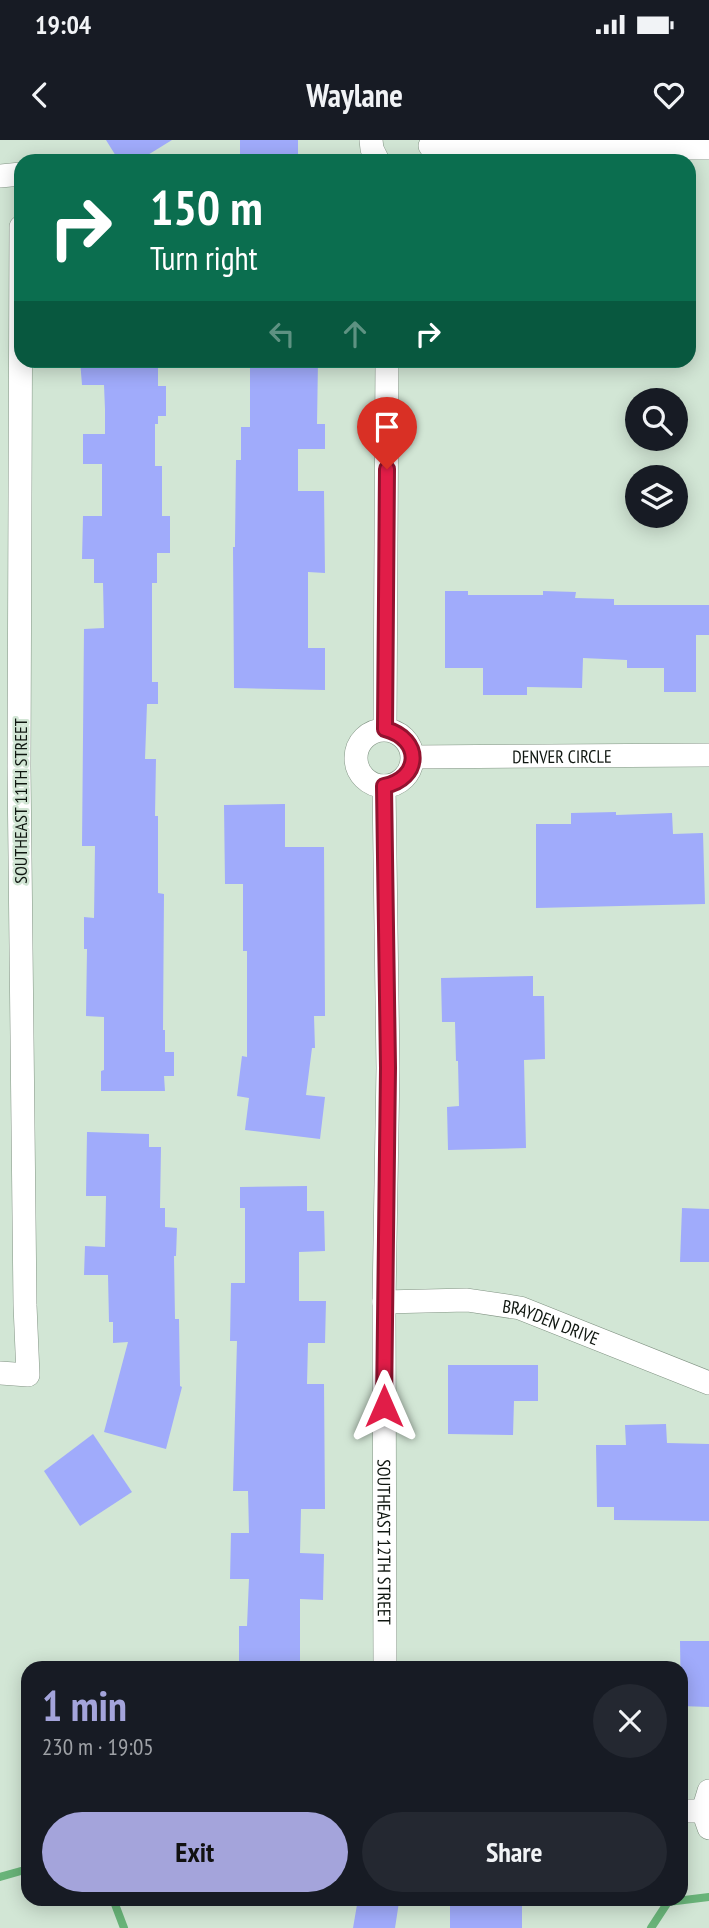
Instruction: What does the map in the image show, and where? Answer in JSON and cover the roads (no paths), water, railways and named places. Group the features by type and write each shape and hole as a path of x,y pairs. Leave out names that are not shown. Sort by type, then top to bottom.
{"street":[{"path":"427,149 709,148"},
{"name":"SOUTHEAST 11TH STREET","path":"0,1373 28,1375 10,876 19,368"},
{"path":"385,729 387,368"},
{"path":"385,729 402,736 411,748 413,757 407,774 401,781 384,786 368,782 357,765 356,754 359,744 368,734 385,729"},
{"name":"DENVER CIRCLE","path":"413,757 709,755"},
{"name":"SOUTHEAST 12TH STREET","path":"384,786 388,1068 384,1302 385,1661"},
{"name":"BRAYDEN DRIVE","path":"384,1302 467,1300 520,1308 709,1382"}],"waterway":[{"path":"0,1877 21,1871"},
{"path":"688,1900 709,1897"},
{"path":"116,1906 124,1928"},
{"path":"651,1928 665,1906"}]}
